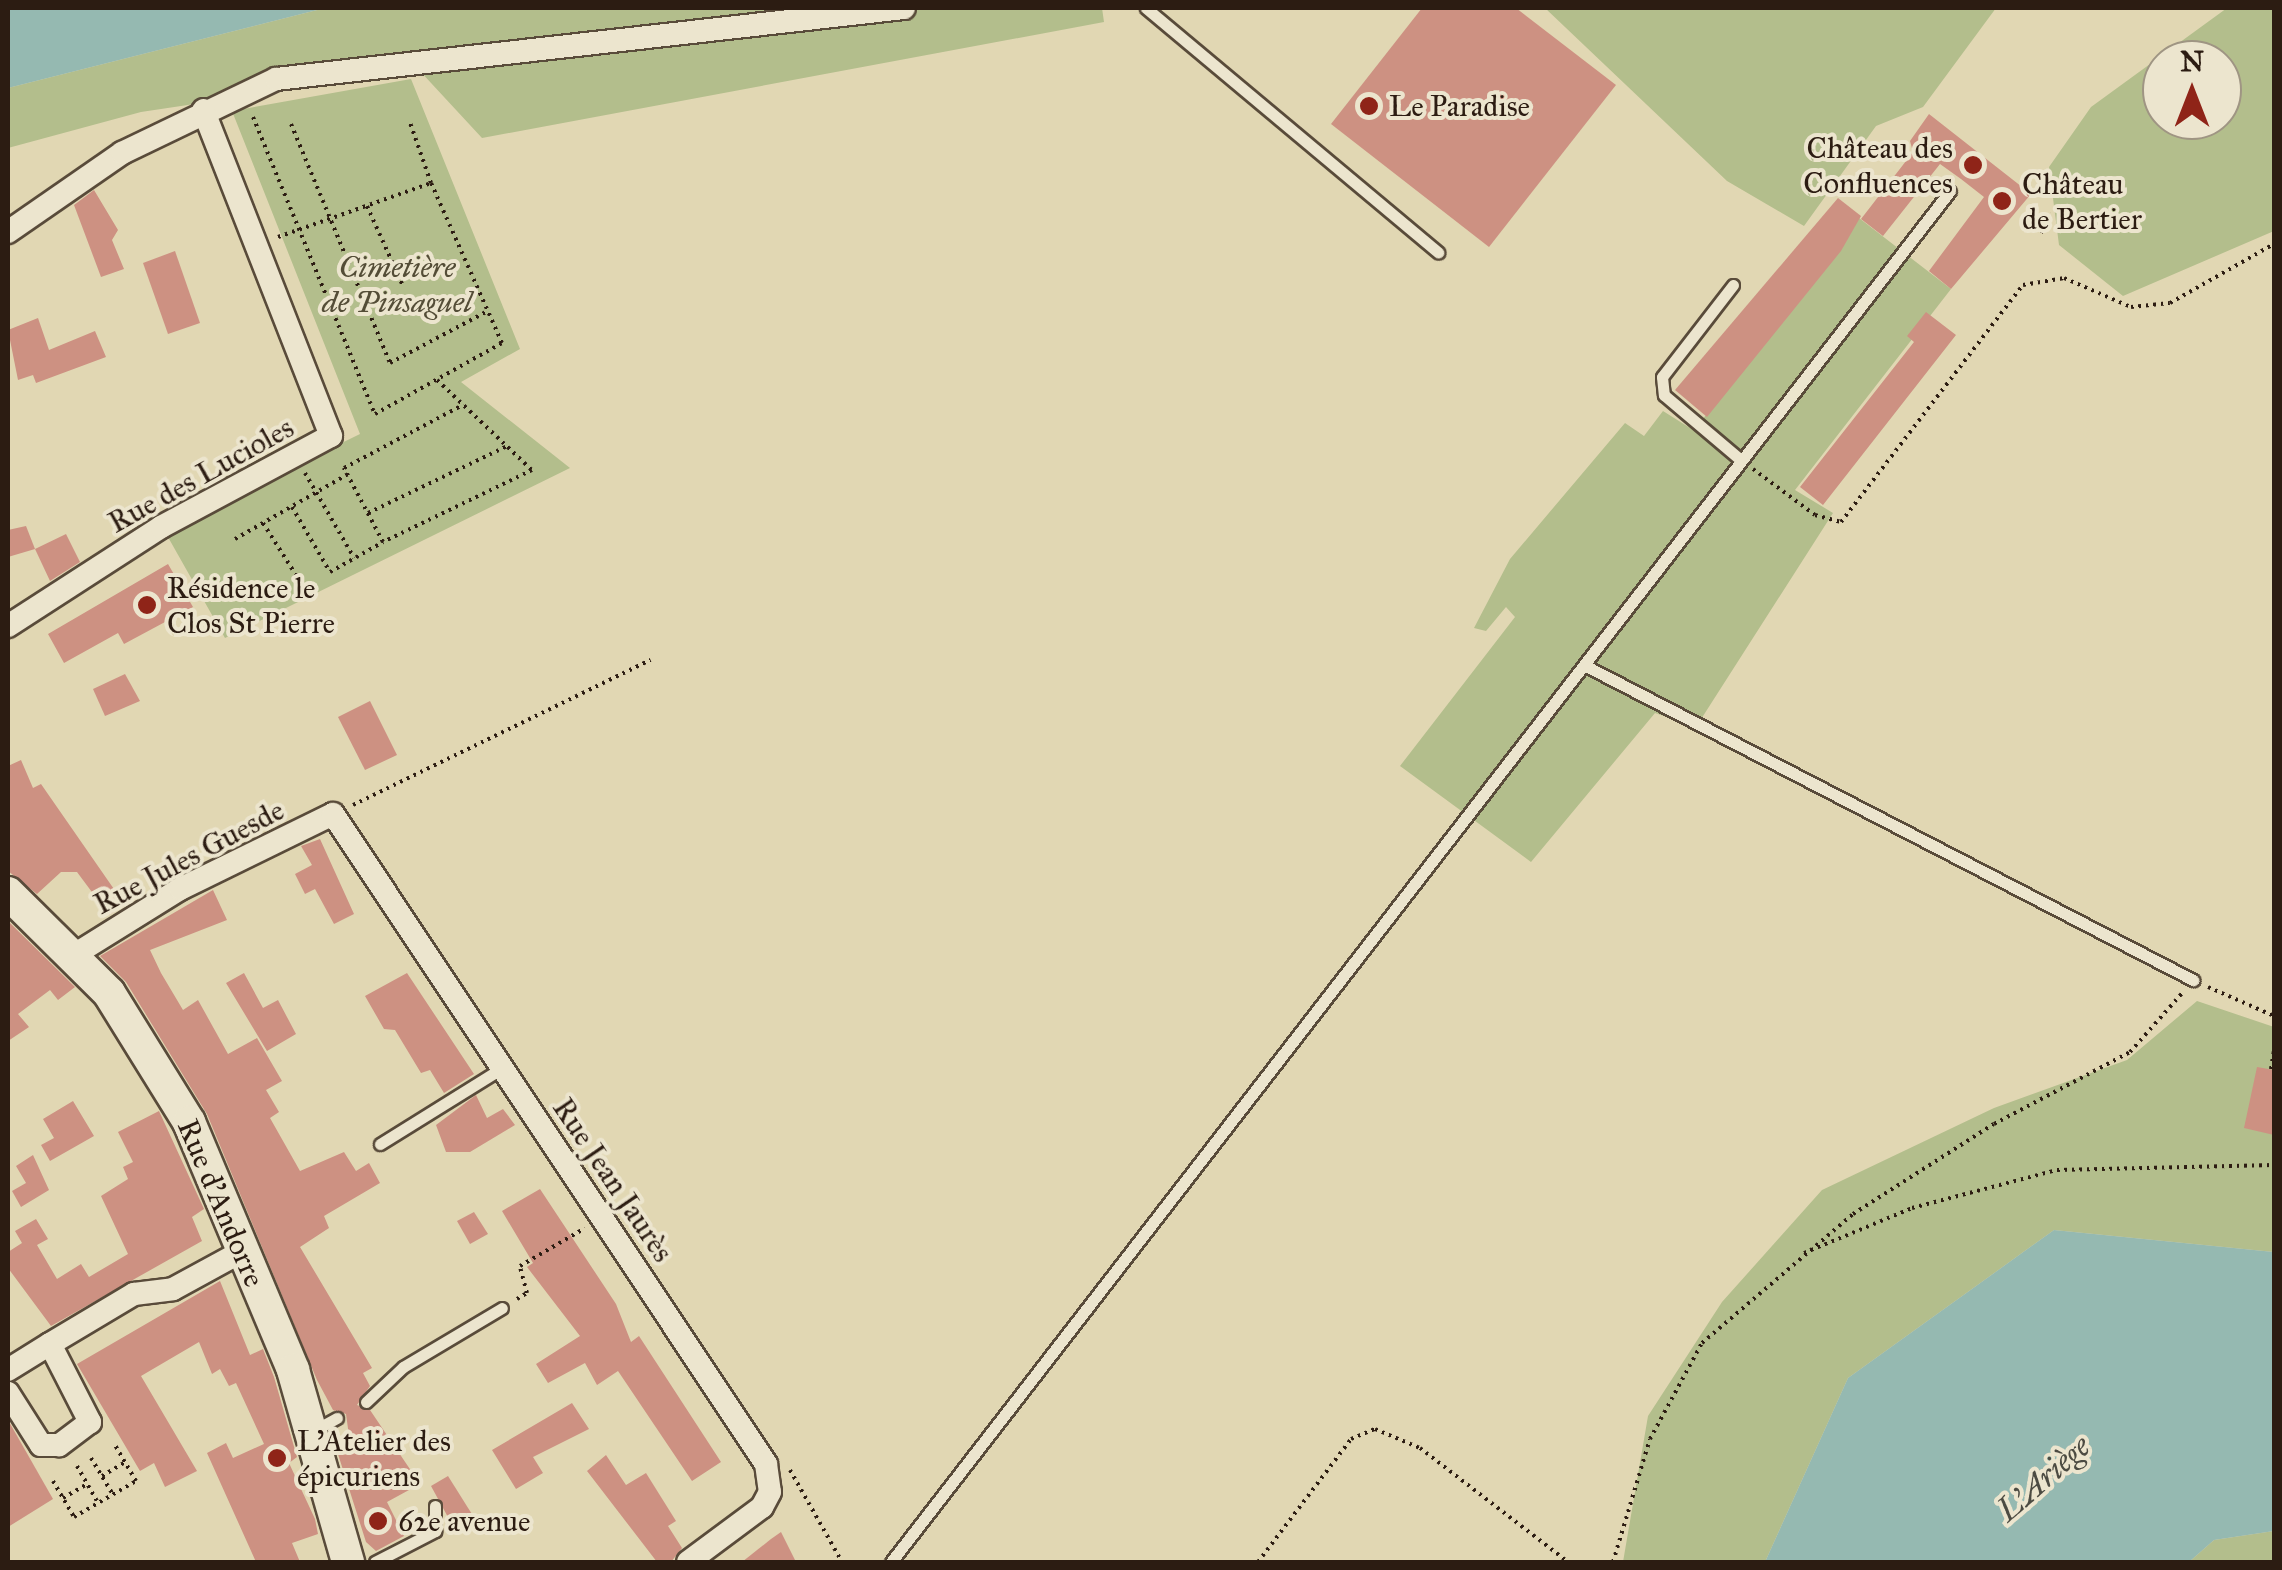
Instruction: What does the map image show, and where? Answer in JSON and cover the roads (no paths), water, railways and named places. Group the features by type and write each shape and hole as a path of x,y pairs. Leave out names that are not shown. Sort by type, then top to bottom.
{"main road":[{"name":"Rue d'Andorre","path":"8,892 74,955 141,1036 189,1122 242,1252 324,1425 348,1562"}],"street":[{"path":"8,232 43,200 203,110 276,80 904,8"},
{"name":"Rue des Lucioles","path":"8,626 161,528 331,436 203,110"},
{"name":"Rue Jules Guesde","path":"74,955 180,889 333,814"},
{"name":"Rue Jean Jaurès","path":"333,814 766,1464 770,1492 762,1507 688,1562"},
{"path":"8,1370 134,1294 173,1289 242,1252"},
{"path":"8,1393 40,1446 59,1445 87,1426 89,1413 50,1344"}],"lane":[{"path":"1146,8 1438,252"},
{"path":"891,1562 1950,191"},
{"path":"1734,286 1662,378 1664,396 1742,460"},
{"path":"1584,665 2193,980"},
{"path":"380,1144 502,1068"},
{"path":"366,1402 403,1367 502,1308"},
{"path":"375,1562 435,1531 435,1506"}],"water":[{"path":"8,8 325,8 8,88"},
{"name":"L'Ariège","path":"2054,1230 2274,1252 2274,1531 2214,1540 2189,1562 1765,1562 1848,1378"}],"place":[{"name":"Le Paradise","path":"1369,106"},
{"name":"Château des Confluences","path":"1973,165"},
{"name":"Château de Bertier","path":"2002,201"},
{"name":"Résidence le Clos St Pierre","path":"147,605"},
{"name":"L'Atelier des épicuriens","path":"277,1458"},
{"name":"62e avenue","path":"378,1521"}],"park label":[{"name":"Cimetière de Pinsaguel","path":"397,284"}]}
